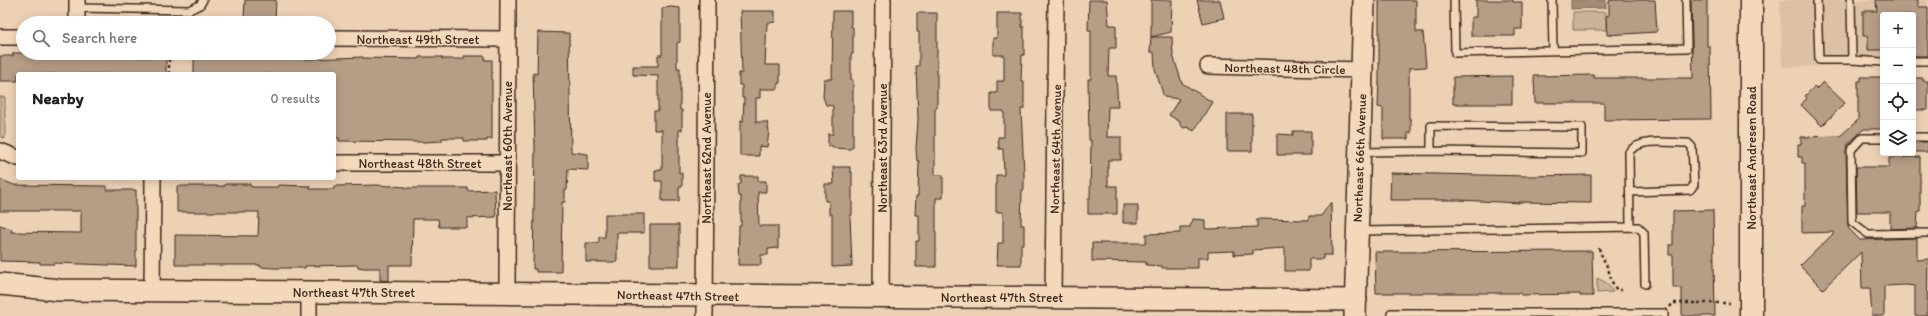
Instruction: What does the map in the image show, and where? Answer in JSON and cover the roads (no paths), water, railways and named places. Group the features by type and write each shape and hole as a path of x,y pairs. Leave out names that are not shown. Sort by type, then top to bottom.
{"main road":[{"name":"Northeast Andresen Road","path":"1751,0 1751,316"}],"street":[{"name":"Northeast 60th Avenue","path":"507,292 508,0"},
{"name":"Northeast 62nd Avenue","path":"706,316 707,0"},
{"name":"Northeast 63rd Avenue","path":"881,297 883,0"},
{"name":"Northeast 64th Avenue","path":"1053,297 1056,0"},
{"name":"Northeast 66th Avenue","path":"1355,308 1364,0"},
{"path":"77,4 77,16"},
{"path":"0,37 16,37"},
{"name":"Northeast 49th Street","path":"336,38 508,39"},
{"name":"Northeast 48th Circle","path":"1208,66 1363,70"},
{"path":"0,151 16,157"},
{"name":"Northeast 48th Street","path":"336,163 507,163"},
{"path":"152,291 153,180"},
{"name":"Northeast 47th Street","path":"0,284 59,290 507,292 881,297 1053,297 1355,308"},
{"path":"309,292 309,316"}],"lane":[{"path":"77,4 189,10 200,5 203,0"},
{"path":"1454,0 1455,53 1687,48 1686,0"},
{"path":"1552,0 1553,51"},
{"path":"1817,0 1819,60 1880,62"},
{"path":"1851,0 1852,60"},
{"path":"1916,61 1928,61"},
{"path":"1359,152 1582,153 1582,127 1431,126 1431,152"},
{"path":"1916,137 1928,137"},
{"path":"1880,138 1862,138 1851,150 1852,222 1868,234 1928,233"},
{"path":"1630,192 1690,190 1694,185 1692,147 1688,144 1646,143 1633,146 1629,152 1630,226"},
{"path":"1357,231 1638,227 1644,233 1645,284"},
{"path":"1391,316 1391,313 1664,315"}]}
